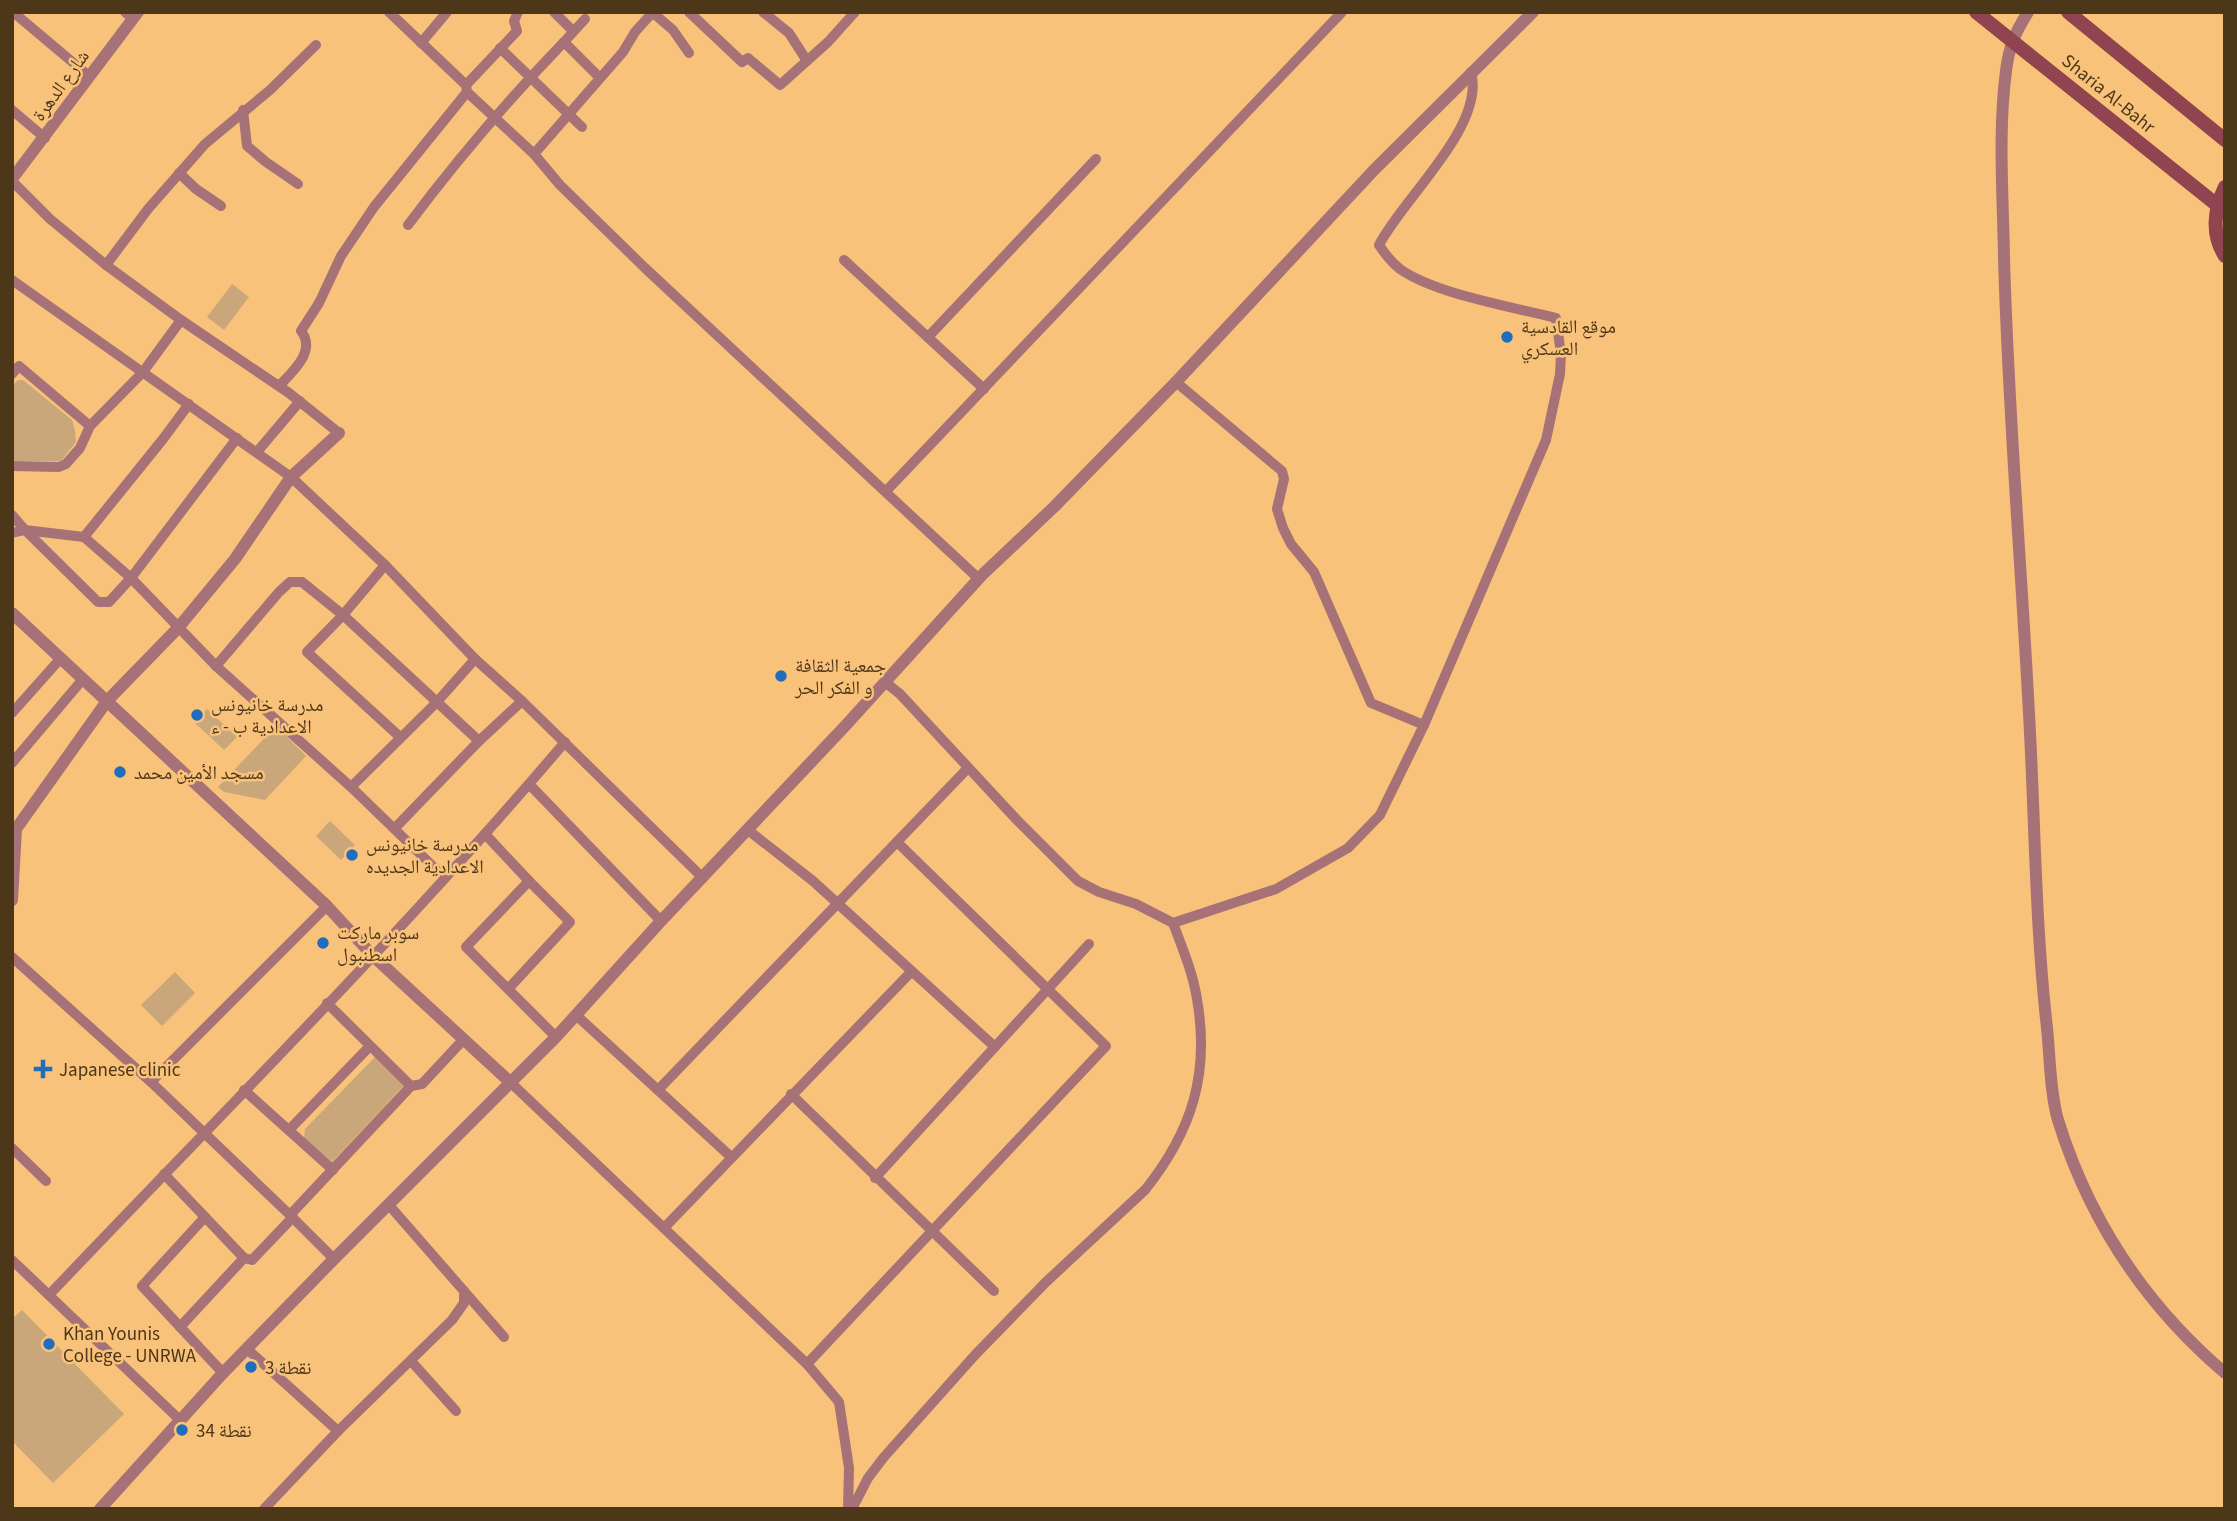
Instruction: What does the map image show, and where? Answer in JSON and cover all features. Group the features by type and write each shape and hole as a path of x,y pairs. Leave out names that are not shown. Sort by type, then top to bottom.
{"main road":[{"name":"Sharia Al-Bahr","path":"1976,12 2217,205"},
{"name":"Sharia Al-Bahr","path":"2068,12 2225,140"},
{"path":"2225,187 2217,205 2215,228 2225,256"}],"street":[{"path":"12,12 89,76"},
{"path":"389,12 534,154 560,185 645,268 979,579"},
{"path":"421,43 446,12"},
{"path":"279,386 302,362 306,344 301,331 319,303 341,257 374,207 467,88 517,31 514,21 518,12"},
{"path":"554,12 573,31"},
{"path":"534,154 622,52 652,12 673,30 689,53"},
{"path":"689,12 742,62 748,58 780,85 855,12"},
{"path":"763,12 789,33 807,61"},
{"path":"889,488 1342,12"},
{"path":"100,1509 223,1373 556,1037 979,579 1054,507 1176,382 1374,170 1533,12"},
{"path":"2028,12 2011,39 2006,72 2002,174 2006,349 2043,989 2057,1115 2083,1190 2121,1257 2161,1309 2202,1353 2225,1373"},
{"name":"شارع الدهرة","path":"12,180 132,15"},
{"path":"408,225 454,164 585,19"},
{"path":"564,42 599,77"},
{"path":"106,265 148,209 205,144 270,90 316,45"},
{"path":"500,48 582,127"},
{"path":"1172,923 1276,889 1348,848 1380,815 1424,725 1546,440 1560,374 1561,354 1556,318 1425,283 1401,270 1387,258 1379,245 1386,230 1402,212 1465,122 1475,86 1471,72"},
{"path":"12,110 45,138"},
{"path":"243,110 247,146 298,184"},
{"path":"928,337 1096,159"},
{"path":"179,173 221,206"},
{"path":"12,180 50,219 106,265 300,401 339,433 291,477 234,559 178,628 107,701 16,829 12,900"},
{"path":"844,260 984,389"},
{"path":"12,280 291,477 385,565 475,659 565,742 703,878"},
{"path":"12,467 59,467 66,464 80,448 90,426 144,372 181,320"},
{"path":"12,374 19,366 90,426"},
{"path":"1176,382 1282,471 1284,479 1277,509 1283,528 1314,572 1371,704 1424,725"},
{"path":"257,452 300,401"},
{"path":"84,537 188,404"},
{"path":"12,515 98,602 109,602 131,578 237,438"},
{"path":"12,533 25,530 84,537 131,578 216,666 351,787 444,877"},
{"path":"385,565 343,615 307,652 400,737"},
{"path":"216,666 290,582 302,582 343,615 479,741"},
{"path":"12,613 327,906 372,956 510,1082 807,1364 839,1402 849,1468 850,1509"},
{"path":"13,709 61,658"},
{"path":"351,787 436,703 475,659"},
{"path":"12,763 83,679"},
{"path":"850,1509 868,1478 939,1395 1046,1282 1146,1190 1179,1140 1197,1094 1200,1038 1197,998 1172,923 1136,904 1099,892 1078,881 900,694 885,682"},
{"path":"394,828 522,701"},
{"path":"49,1296 372,956 485,834 565,742"},
{"path":"658,1090 968,768"},
{"path":"529,784 661,921"},
{"path":"748,830 838,903 995,1047"},
{"path":"485,834 570,922 509,988"},
{"path":"807,1364 1106,1046 897,842"},
{"path":"529,881 466,947 556,1037"},
{"path":"150,1082 327,906"},
{"path":"875,1178 1089,944"},
{"path":"12,957 150,1082 334,1259"},
{"path":"664,1228 911,972"},
{"path":"327,1003 411,1086"},
{"path":"576,1015 730,1156"},
{"path":"164,1174 244,1258 252,1260 411,1086 422,1084 463,1040"},
{"path":"289,1130 370,1046"},
{"path":"244,1090 333,1170"},
{"path":"791,1094 994,1291"},
{"path":"12,1148 46,1181"},
{"path":"389,1205 504,1337"},
{"path":"205,1217 142,1286 223,1373"},
{"path":"180,1327 244,1258"},
{"path":"12,1260 181,1421"},
{"path":"264,1509 338,1431 452,1320 464,1303 464,1291"},
{"path":"247,1349 338,1431"},
{"path":"411,1361 456,1410"}],"shaded area":[{"path":"232,284 249,297 224,330 207,317"},
{"path":"18,380 23,380 72,420 76,442 61,461 12,461 12,386"},
{"path":"207,709 237,737 224,750 194,722"},
{"path":"276,726 306,756 265,800 224,792 218,787"},
{"path":"330,821 355,845 341,860 316,836"},
{"path":"175,972 195,993 162,1026 141,1005"},
{"path":"375,1057 405,1084 332,1162 304,1138 305,1129"},
{"path":"22,1310 124,1414 53,1483 12,1441 12,1319"}],"place":[{"name":"موقع القادسية العسكري","path":"1507,337"},
{"name":"جمعية الثقافة و الفكر الحر","path":"781,676"},
{"name":"مدرسة خانيونس الاعدادية ب - ء","path":"197,715"},
{"name":"مسجد الأمين محمد","path":"120,772"},
{"name":"مدرسة خانيونس الاعدادية الجديده","path":"352,855"},
{"name":"سوبر ماركت اسطنبول","path":"323,943"},
{"name":"Japanese clinic","path":"43,1069"},
{"name":"Khan Younis College - UNRWA","path":"49,1344"},
{"name":"نقطة 3","path":"251,1367"},
{"name":"نقطة 34","path":"182,1430"}]}
